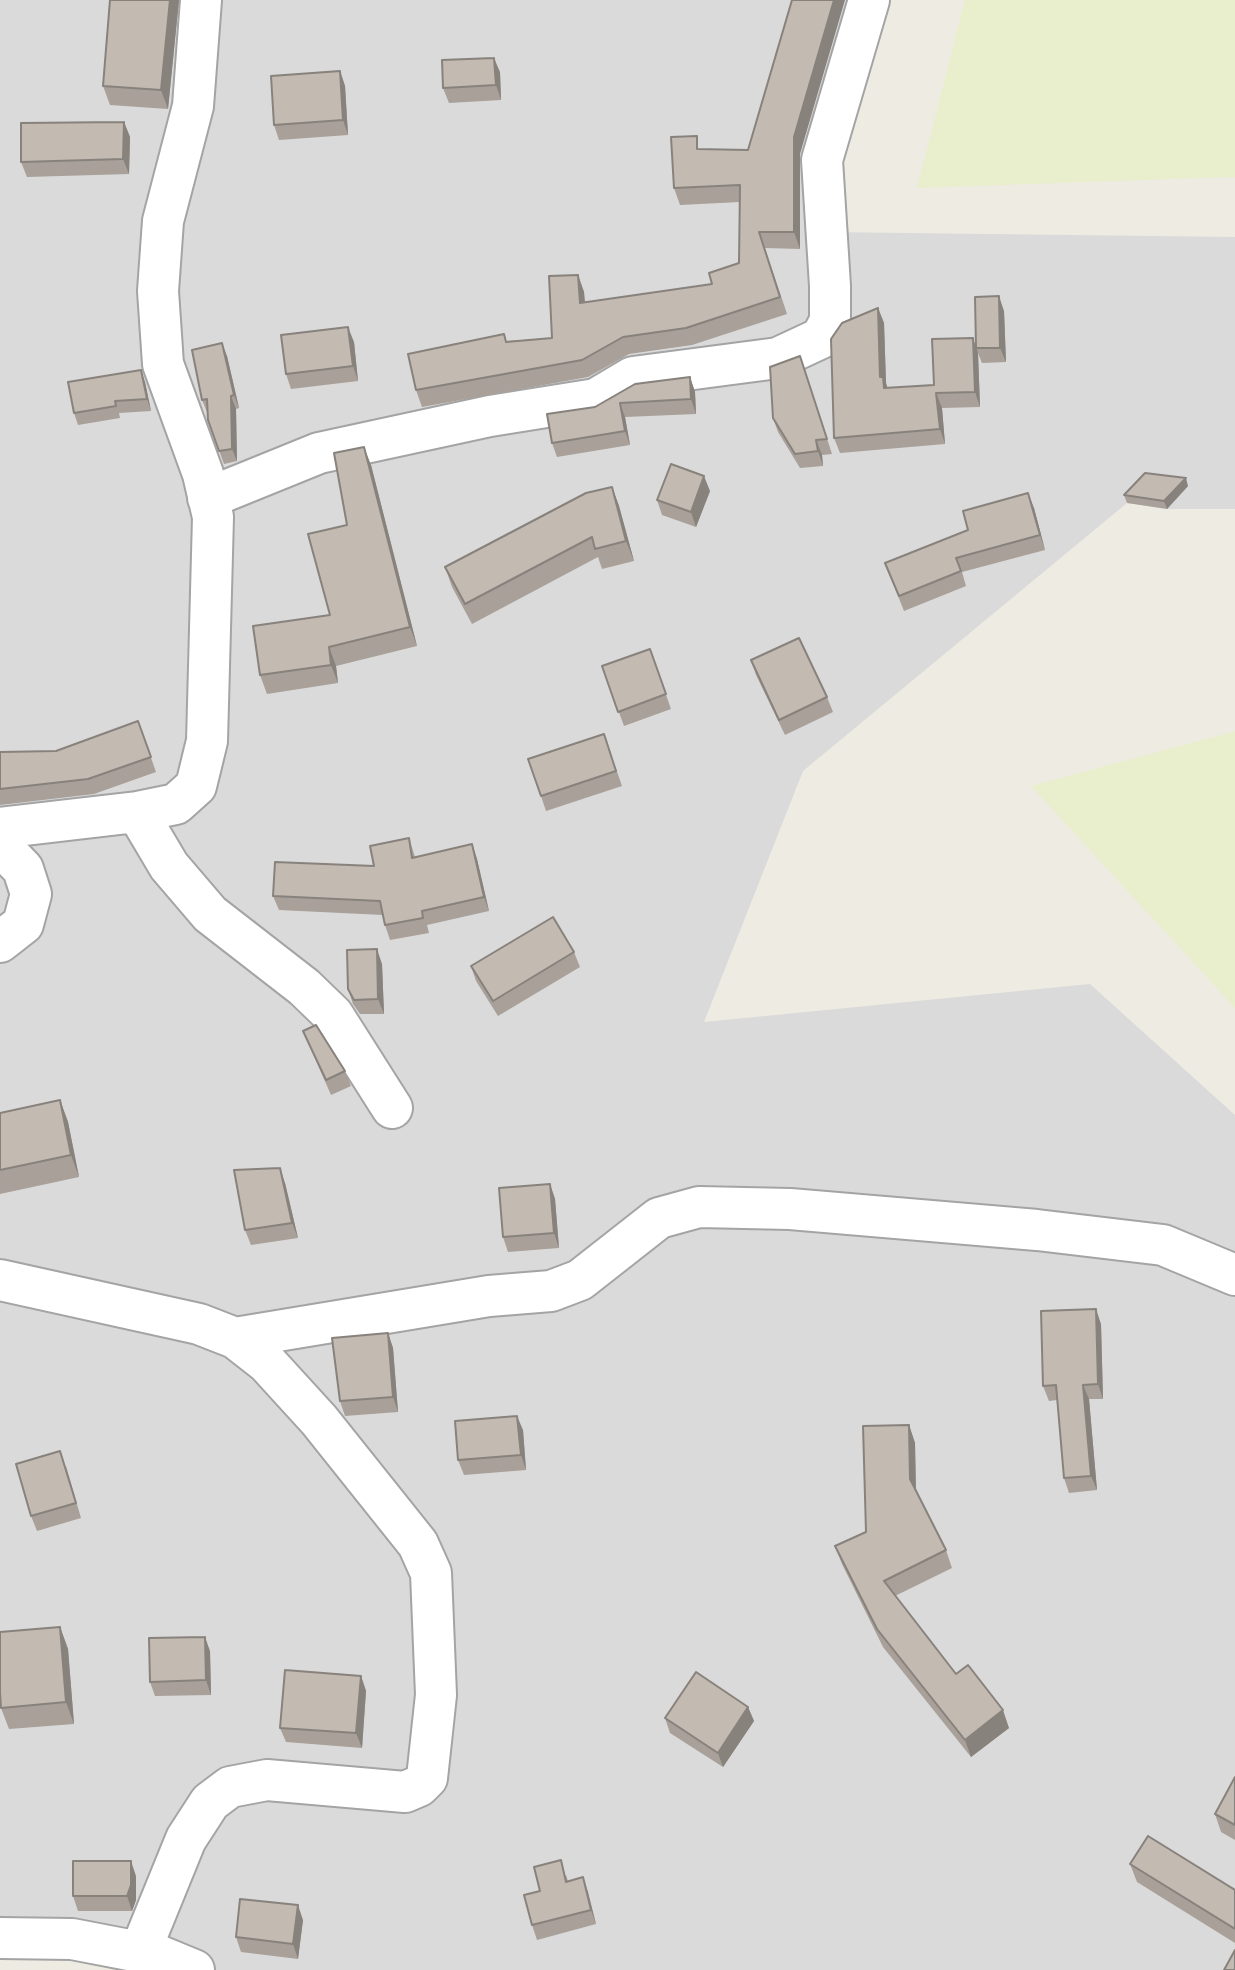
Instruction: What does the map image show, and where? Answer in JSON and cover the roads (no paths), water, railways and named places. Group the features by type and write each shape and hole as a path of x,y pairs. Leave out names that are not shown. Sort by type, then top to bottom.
{"street":[{"path":"0,828 137,812 176,804 196,786 207,741 214,577 213,517 163,364 158,291 163,221 193,106 201,0"},
{"path":"208,498 319,453 490,416 596,399 633,377 778,358 821,338 830,321 822,160 869,0"},
{"path":"137,812 169,866 210,914 304,987 333,1015 392,1108"},
{"path":"0,845 23,869 31,894 23,924 0,942"},
{"path":"235,1338 489,1296 551,1291 580,1280 659,1218 699,1207 790,1209 1037,1230 1163,1245 1235,1275"},
{"path":"0,1280 199,1324 235,1338 267,1363 319,1420 418,1544 431,1573 436,1695 427,1778 419,1786 405,1792 267,1780 230,1787 210,1802 186,1839 140,1952"},
{"path":"0,1938 72,1939 140,1952 194,1970"}]}
